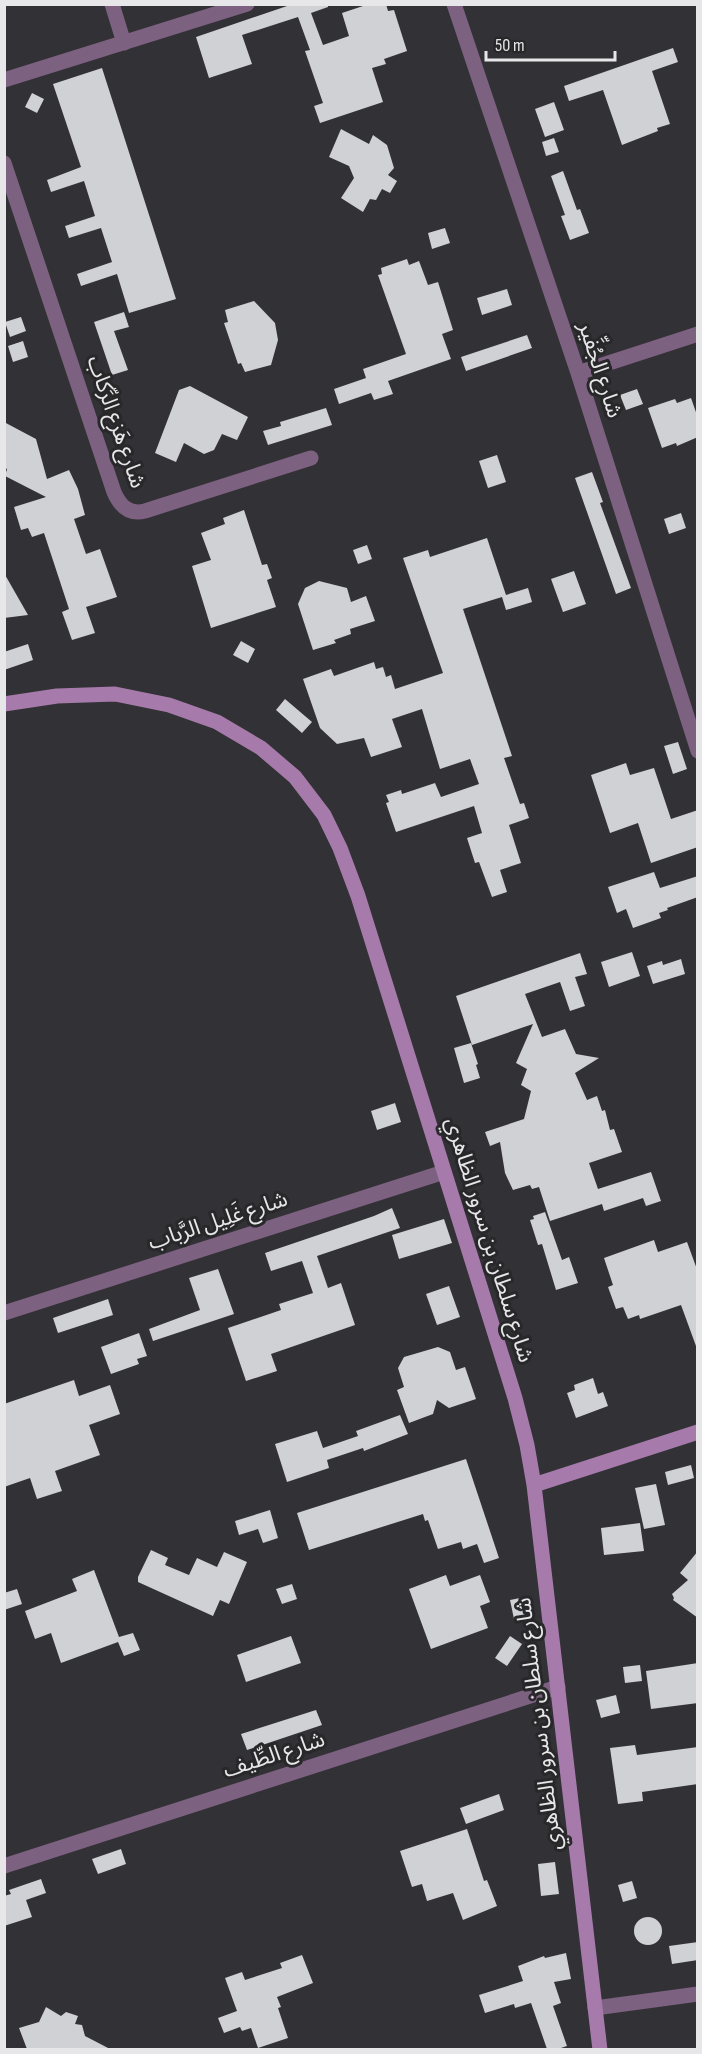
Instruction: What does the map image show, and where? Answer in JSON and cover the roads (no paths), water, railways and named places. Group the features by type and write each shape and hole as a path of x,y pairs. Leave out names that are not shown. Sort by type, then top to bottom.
{"street":[{"path":"112,4 124,43"},
{"path":"4,80 247,4"},
{"name":"شارع الجُفِّير","path":"454,4 578,373 698,751"},
{"name":"شارع هَزع الرِّكاب","path":"4,164 114,492 120,504 131,512 146,512 311,458"},
{"path":"578,373 698,334"},
{"name":"شارع سلطان بن سرور الظاهري","path":"4,704 57,696 115,694 169,705 218,722 261,748 295,777 324,815 340,848 354,886 515,1398 527,1445 534,1485 600,2049"},
{"name":"شارع غَلِيل الرَّباب","path":"4,1313 444,1172"},
{"path":"534,1485 698,1432"},
{"name":"شارع الطِّيف","path":"4,1866 558,1687"},
{"path":"595,2008 698,1994"}]}
